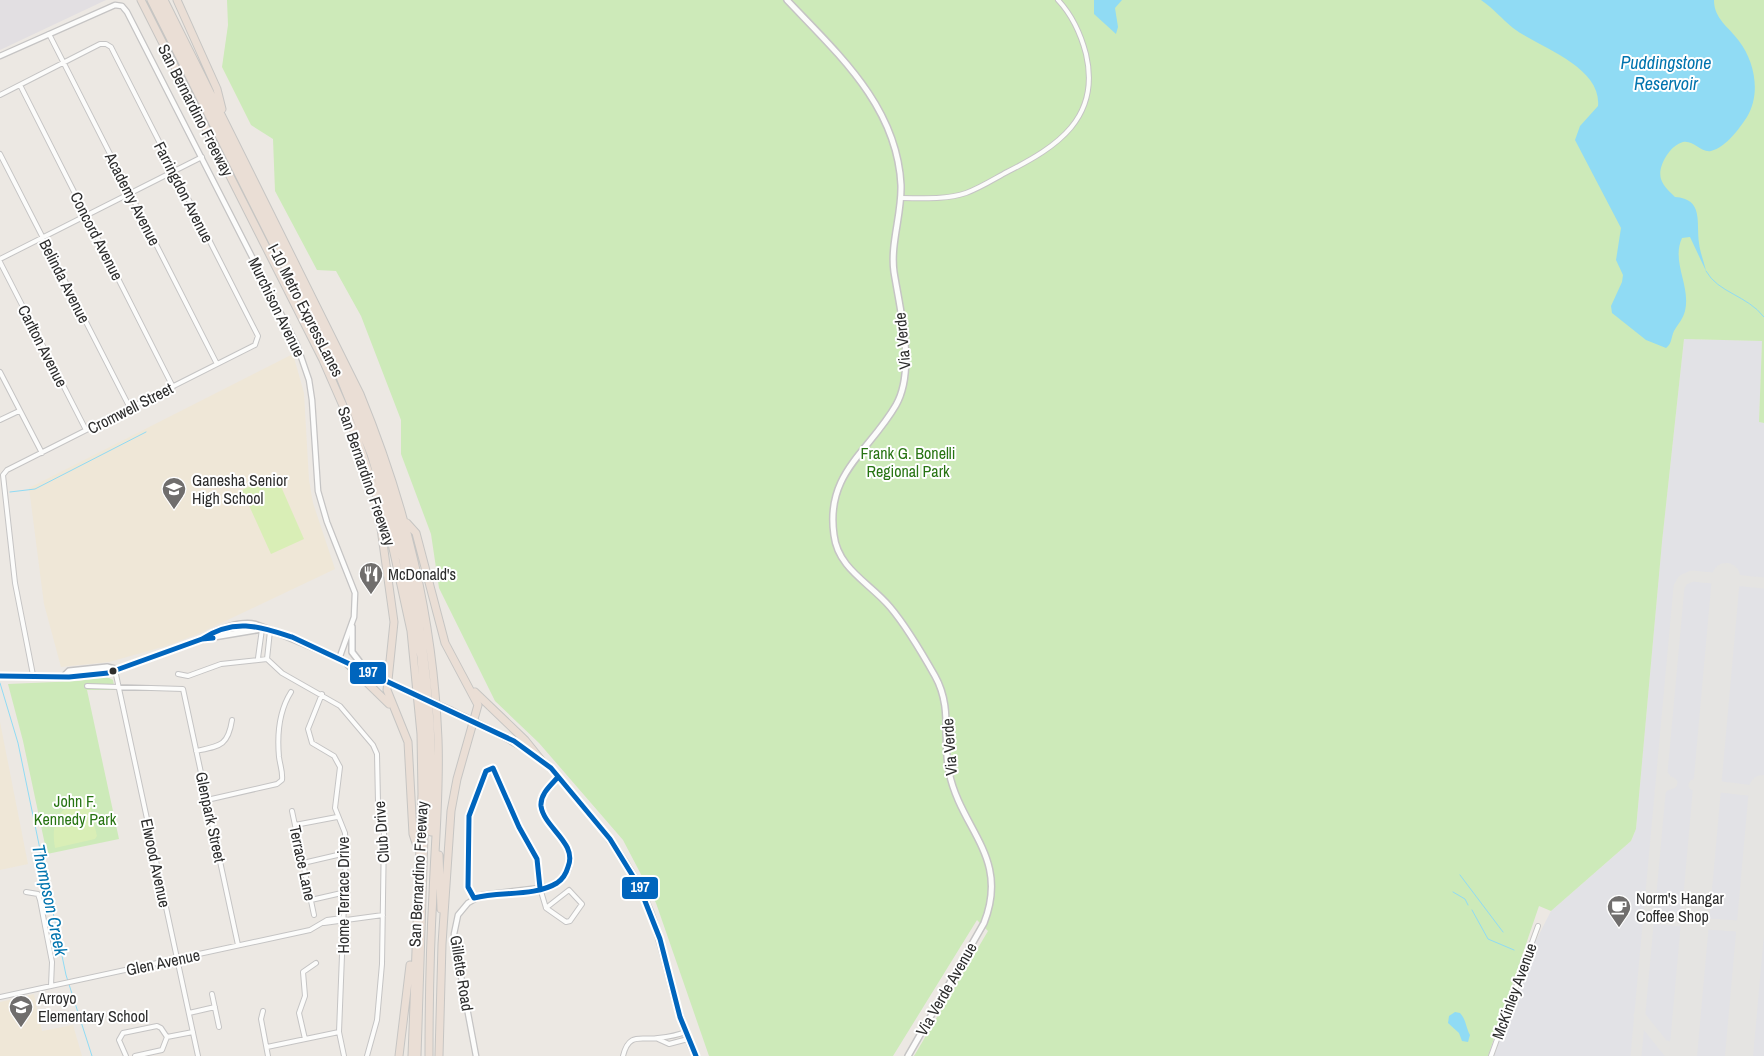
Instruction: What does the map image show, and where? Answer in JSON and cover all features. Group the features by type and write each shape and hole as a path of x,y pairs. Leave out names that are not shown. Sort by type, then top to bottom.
{"highway":[{"name":"San Bernardino Freeway","path":"141,0 323,360 353,427 376,492 401,579 417,674 422,751 415,917 412,1056"},
{"name":"I-10 Metro ExpressLanes","path":"151,0 338,372 371,454 399,544 421,657 427,742 417,1056"},
{"name":"I-10 Metro ExpressLanes","path":"158,0 353,392 387,482 412,575 428,672 433,753 430,858 434,870"},
{"name":"San Bernardino Freeway","path":"164,0 360,394 377,434 405,520 426,611 434,673 438,739 429,1056"},
{"path":"177,0 217,88 226,124"},
{"path":"376,492 394,622 388,697 401,720 408,742 413,834 419,852"},
{"path":"405,520 416,533 445,643 478,705 453,800 442,944 439,1056"},
{"path":"348,664 393,707"},
{"path":"462,677 497,715 525,740 541,760"},
{"path":"437,808 442,944"},
{"path":"399,1056 415,917"}],"main road":[{"name":"Via Verde","path":"787,0 865,85 881,110 898,158 901,198 893,266 905,347 905,376 897,403 839,481 832,512 834,538 842,557 857,578 891,607 940,687 947,715 947,757 950,776 983,848 991,874 991,899 984,923"},
{"path":"352,627 352,652 359,661 362,670"},
{"path":"1,676 89,676 108,673 202,639 262,629 292,637 514,741 541,760 558,777 610,838 639,886 660,939 685,1032 696,1056"},
{"name":"Via Verde Avenue","path":"908,1056 984,923"}],"street":[{"path":"901,198 940,198 967,192 1040,156 1071,129 1081,114 1087,98 1090,81 1088,65 1077,27 1058,0"},
{"name":"Murchison Avenue","path":"49,34 115,5 122,6 202,157 297,344 304,363 312,400 318,491 327,522 355,593 352,627 339,659"},
{"path":"0,56 49,34"},
{"name":"Academy Avenue","path":"49,34 217,364"},
{"name":"Farringdon Avenue","path":"64,63 100,44 106,44 110,47 258,336 258,342"},
{"path":"0,95 64,63"},
{"name":"Concord Avenue","path":"20,85 173,387"},
{"name":"Belinda Avenue","path":"0,154 130,408"},
{"path":"0,261 86,215 202,157"},
{"name":"Carlton Avenue","path":"0,261 86,430"},
{"name":"Cromwell Street","path":"33,675 15,583 3,474 7,470 258,342"},
{"path":"0,372 42,453"},
{"path":"0,420 19,411"},
{"path":"258,658 262,629"},
{"path":"178,674 188,676 221,664 258,658 267,659 270,631"},
{"name":"Club Drive","path":"267,659 282,673 322,694 340,706 378,754 378,802 384,833 382,964 378,1013 367,1056"},
{"name":"Elwood Avenue","path":"115,669 198,1056"},
{"path":"87,686 119,687"},
{"name":"Glenpark Street","path":"119,687 183,689 238,945"},
{"path":"207,800 278,784 282,780 278,748 280,724 285,702 291,692"},
{"name":"Home Terrace Drive","path":"322,694 308,729 312,743 334,756 340,768 335,800 337,817 345,833 346,853 345,920 339,1032 344,1056"},
{"path":"196,751 224,743 228,738 232,720"},
{"name":"Gillette Road","path":"476,1056 455,944 454,934 458,916 468,902 482,895 555,885 566,875 570,861 568,848 545,819 541,810 544,790 558,777"},
{"name":"Terrace Lane","path":"292,811 314,915"},
{"path":"295,825 337,817"},
{"path":"303,863 346,853"},
{"path":"540,888 546,908 566,922 570,921 582,904 569,890 546,908"},
{"path":"26,892 38,894 40,900 52,962 51,986"},
{"path":"311,900 346,892"},
{"name":"Glen Avenue","path":"0,997 310,930 324,923 342,918 345,920 383,915"},
{"name":"McKinley Avenue","path":"1491,1056 1538,926"},
{"path":"305,1039 299,1013 304,996 302,976 303,972 316,963"},
{"path":"212,994 219,1026"},
{"path":"189,1013 215,1007"},
{"path":"263,1011 261,1019 268,1056"},
{"path":"126,1056 119,1040 124,1033 157,1026 161,1028 167,1037"},
{"path":"167,1037 193,1032"},
{"path":"267,1047 339,1032"},
{"path":"623,1056 629,1044 637,1039 670,1037 685,1032"},
{"path":"135,1056 162,1050 167,1037"},
{"path":"670,1037 671,1044"},
{"path":"658,1038 671,1044 688,1039"}],"shaded area":[{"path":"0,0 106,0 0,50"},
{"path":"1684,339 1762,341 1759,422 1764,423 1764,1056 1494,1056 1529,954 1551,911 1631,841 1636,829 1662,542"},
{"name":"Ganesha Senior High School","path":"293,354 304,393 309,480 313,503 335,569 198,634 166,646 109,662 61,667 44,604 29,488"},
{"path":"0,722 28,864 0,870"},
{"name":"Arroyo Elementary School","path":"34,994 42,1031 73,1025 82,1056 0,1056 0,1002"}],"green space":[{"name":"Frank G. Bonelli Regional Park","path":"227,0 1764,0 1764,423 1759,422 1762,341 1684,339 1662,542 1636,829 1631,841 1551,911 1539,906 1488,1056 914,1056 988,931 977,920 893,1056 709,1056 656,903 623,840 539,743 495,701 439,588 431,534 401,454 401,420 361,316 336,271 317,270 275,191 273,139 251,125 222,67 228,25"},
{"path":"276,475 304,539 271,554 242,490"},
{"name":"John F. Kennedy Park","path":"107,677 113,680 115,690 87,690 119,839 47,854 23,741 8,684 78,681"},
{"path":"88,799 97,836 95,839 55,848 54,830 59,815 70,805"}],"water":[{"path":"1094,0 1122,0 1115,8 1118,27 1116,34 1094,14"},
{"name":"Puddingstone Reservoir","path":"1481,0 1714,0 1719,18 1745,49 1752,68 1755,88 1751,108 1744,122 1727,142 1711,151 1704,150 1687,142 1678,144 1669,152 1661,169 1661,179 1667,189 1675,197 1691,202 1695,207 1698,220 1698,235 1706,271 1690,237 1682,238 1679,256 1686,292 1685,311 1666,348 1646,340 1612,313 1611,306 1622,282 1623,275 1616,260 1621,228 1575,140 1580,126 1598,106 1597,92 1590,80 1579,69 1552,50 1513,28"},
{"path":"1455,1012 1460,1013 1465,1021 1470,1035 1468,1042 1462,1041 1459,1033 1448,1023 1449,1016"}],"waterway":[{"path":"1706,271 1718,284 1749,304 1764,317"},
{"path":"10,492 35,489 146,432"},
{"name":"Thompson Creek","path":"0,683 18,743 66,975 92,1056"},
{"path":"1460,875 1503,932"},
{"path":"1453,892 1465,899 1468,905"},
{"path":"1472,910 1488,939 1514,950"}],"taxiway":[{"path":"1636,1056 1679,587 1683,580 1692,576 1764,583"},
{"path":"1660,791 1664,786 1672,783 1666,780 1662,773"},
{"path":"1708,775 1713,783 1721,787 1711,791 1706,799 1702,790 1694,785 1703,781 1708,775"},
{"path":"1721,787 1764,792"},
{"path":"1693,936 1698,927 1708,923 1701,919 1696,906"},
{"path":"1693,936 1690,926 1682,921 1692,916 1696,906"},
{"path":"1749,947 1748,934 1737,926 1745,924 1752,912"},
{"path":"1659,919 1682,921"},
{"path":"1708,924 1737,926"},
{"path":"1749,945 1764,929"},
{"path":"1639,1015 1663,1045"},
{"path":"1672,1056 1663,1045 1669,1047 1677,1045 1685,1035"}],"runway":[{"path":"1683,1056 1726,577"},
{"path":"1739,1056 1763,789"}],"transit line":[{"name":"197","path":"202,639 214,632 236,626 257,627 292,637 514,741 551,768 610,839 639,886 660,939 680,1017 696,1056"},
{"name":"197","path":"0,676 69,677 108,673 202,639 213,638"},
{"name":"197","path":"540,888 537,859 519,827 493,768 486,771 469,816 468,887 474,898 527,892 548,887 563,878 570,858 565,843 543,814 541,806 544,794 558,777"}],"place":[{"name":"Ganesha Senior High School","path":"174,510"},
{"name":"McDonald's","path":"371,595"},
{"name":"Norm's Hangar Coffee Shop","path":"1619,928"},
{"name":"Arroyo Elementary School","path":"21,1028"}]}
